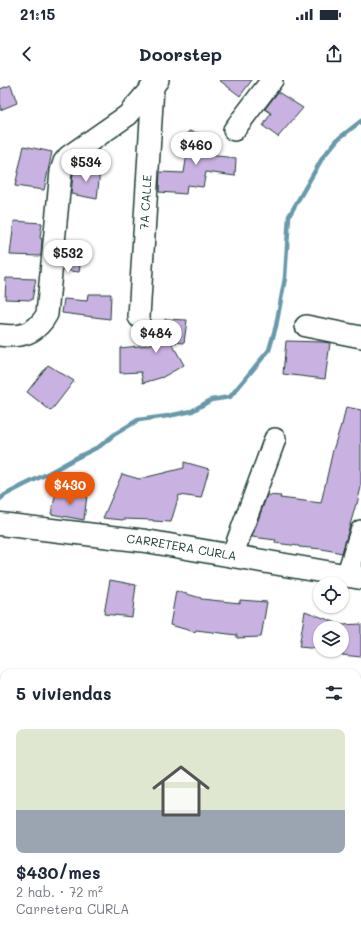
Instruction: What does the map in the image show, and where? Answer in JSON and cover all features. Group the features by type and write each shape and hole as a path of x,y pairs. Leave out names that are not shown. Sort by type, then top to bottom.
{"main road":[{"name":"CARRETERA CURLA","path":"0,524 146,541 354,577"}],"street":[{"path":"234,130 272,80"},
{"path":"5,336 28,333 39,325 47,314 61,171 64,162 69,156 128,115 156,84"},
{"name":"7A CALLE","path":"139,317 156,84"},
{"path":"306,326 361,337"},
{"path":"232,556 275,439"},
{"path":"354,577 361,531"}],"building":[{"path":"219,80 252,80 240,96"},
{"path":"11,85 17,103 0,110 0,89"},
{"path":"278,92 303,108 278,137 263,126 271,113 265,109"},
{"path":"189,131 210,136 208,155 236,158 235,176 206,172 203,187 187,185 186,194 159,192 160,172 184,173"},
{"path":"24,146 52,152 44,190 15,186"},
{"path":"75,168 100,170 97,199 71,194"},
{"path":"14,221 42,223 40,238 42,239 41,256 10,255"},
{"path":"66,242 83,244 79,272 63,270"},
{"path":"6,278 36,279 32,300 5,299"},
{"path":"88,294 111,294 110,319 62,313 64,299 87,301"},
{"path":"165,319 187,320 184,343 171,342 184,365 163,377 143,383 141,372 120,373 120,348 148,345 164,338"},
{"path":"286,341 330,343 325,379 283,374"},
{"path":"48,365 74,381 51,411 27,392"},
{"path":"346,407 361,410 361,487 342,553 275,543 276,540 252,537 267,495 321,503 333,450 342,425"},
{"path":"184,462 209,469 201,498 179,495 171,522 103,518 122,474 139,479 184,468"},
{"path":"56,493 87,495 84,520 51,514"},
{"path":"110,580 136,585 132,617 104,614"},
{"path":"176,591 201,599 240,603 240,600 267,602 261,637 237,638 237,635 196,630 195,632 170,625"},
{"path":"305,611 331,621 313,621 313,648 299,647"},
{"path":"361,624 361,657 349,656 349,625"}],"waterway":[{"path":"0,499 100,446 115,434 138,420 192,411 211,400 230,397 269,350 276,326 285,278 289,216 323,157 338,139 361,121"}]}
